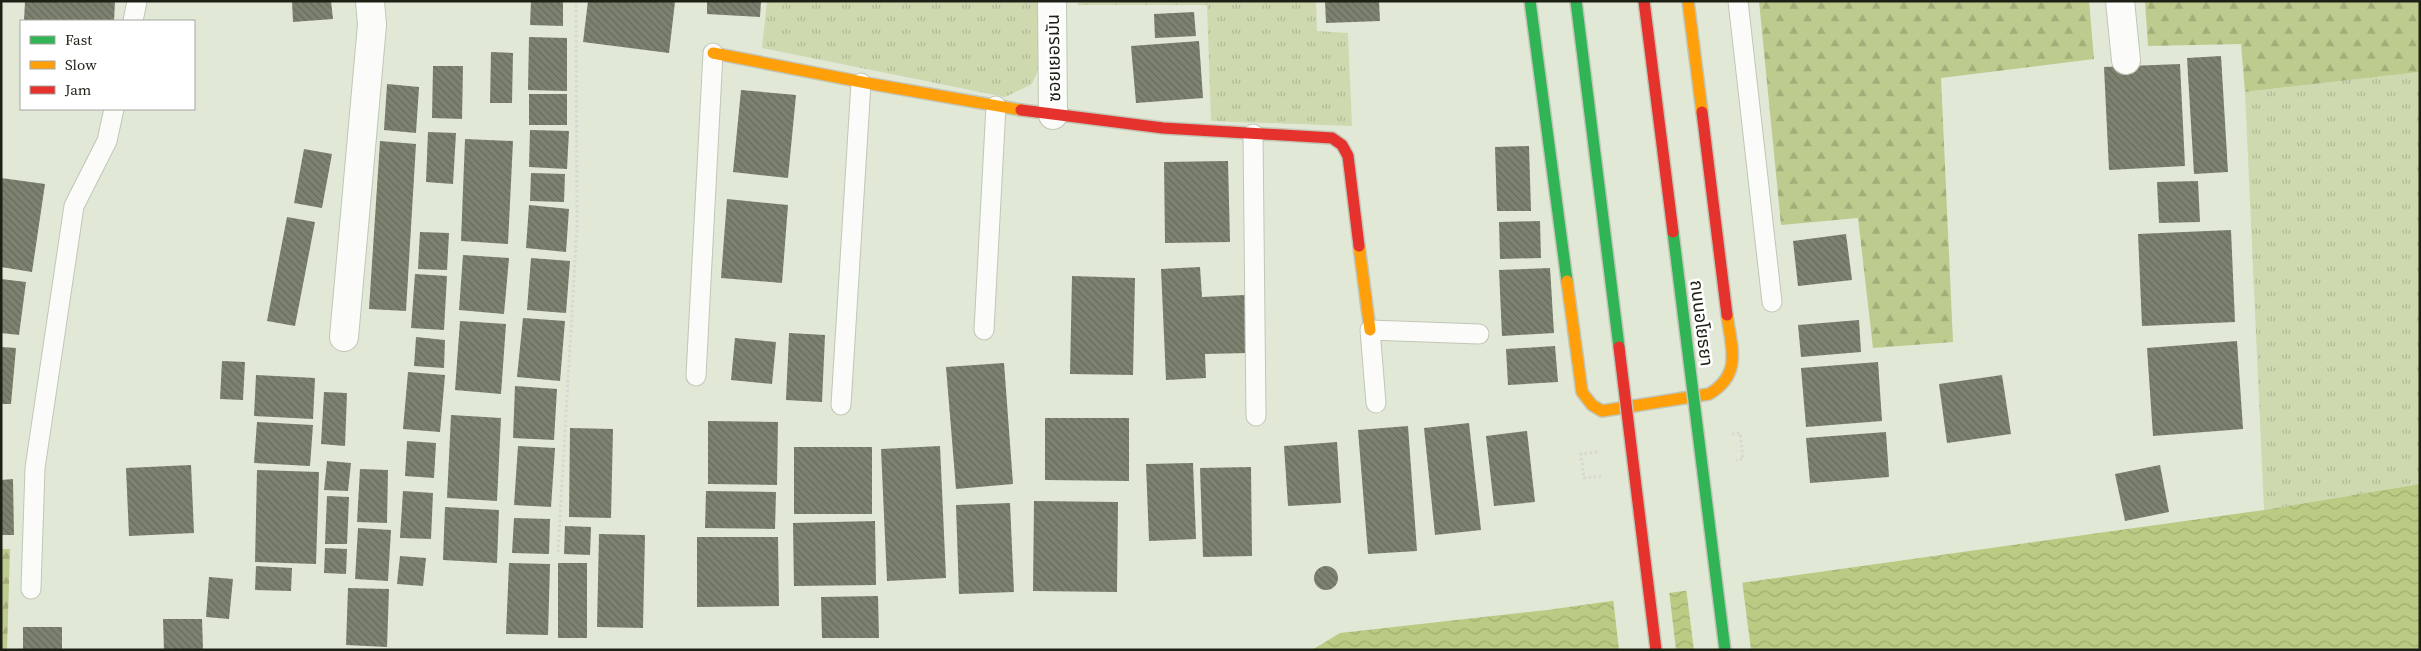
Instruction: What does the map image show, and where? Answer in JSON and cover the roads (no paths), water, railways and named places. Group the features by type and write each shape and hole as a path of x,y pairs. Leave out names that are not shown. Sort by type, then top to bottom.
{"street":[{"path":"344,337 372,25 370,1"},
{"name":"ซอยเยอรมัน","path":"1052,1 1053,115"},
{"path":"1530,1 1582,392 1592,405 1602,411 1709,394 1723,386 1730,377 1733,364 1688,1"},
{"path":"1576,1 1656,650"},
{"name":"ถนนอโยธยา","path":"1644,1 1725,650"},
{"path":"2120,1 2126,60"},
{"path":"713,53 861,82 1053,115 1141,126 1332,138 1342,145 1348,156 1370,330"}],"lane":[{"path":"133,20 138,1"},
{"path":"1738,1 1772,302"},
{"path":"696,376 713,53"},
{"path":"841,404 861,82"},
{"path":"984,330 996,106"},
{"path":"31,589 35,468 74,206 107,141 114,110"},
{"path":"1253,134 1256,416"},
{"path":"1376,403 1370,330 1479,334"}],"water":[{"path":"2420,484 2420,650 1312,650 1340,633 1547,610 2264,510"}]}
